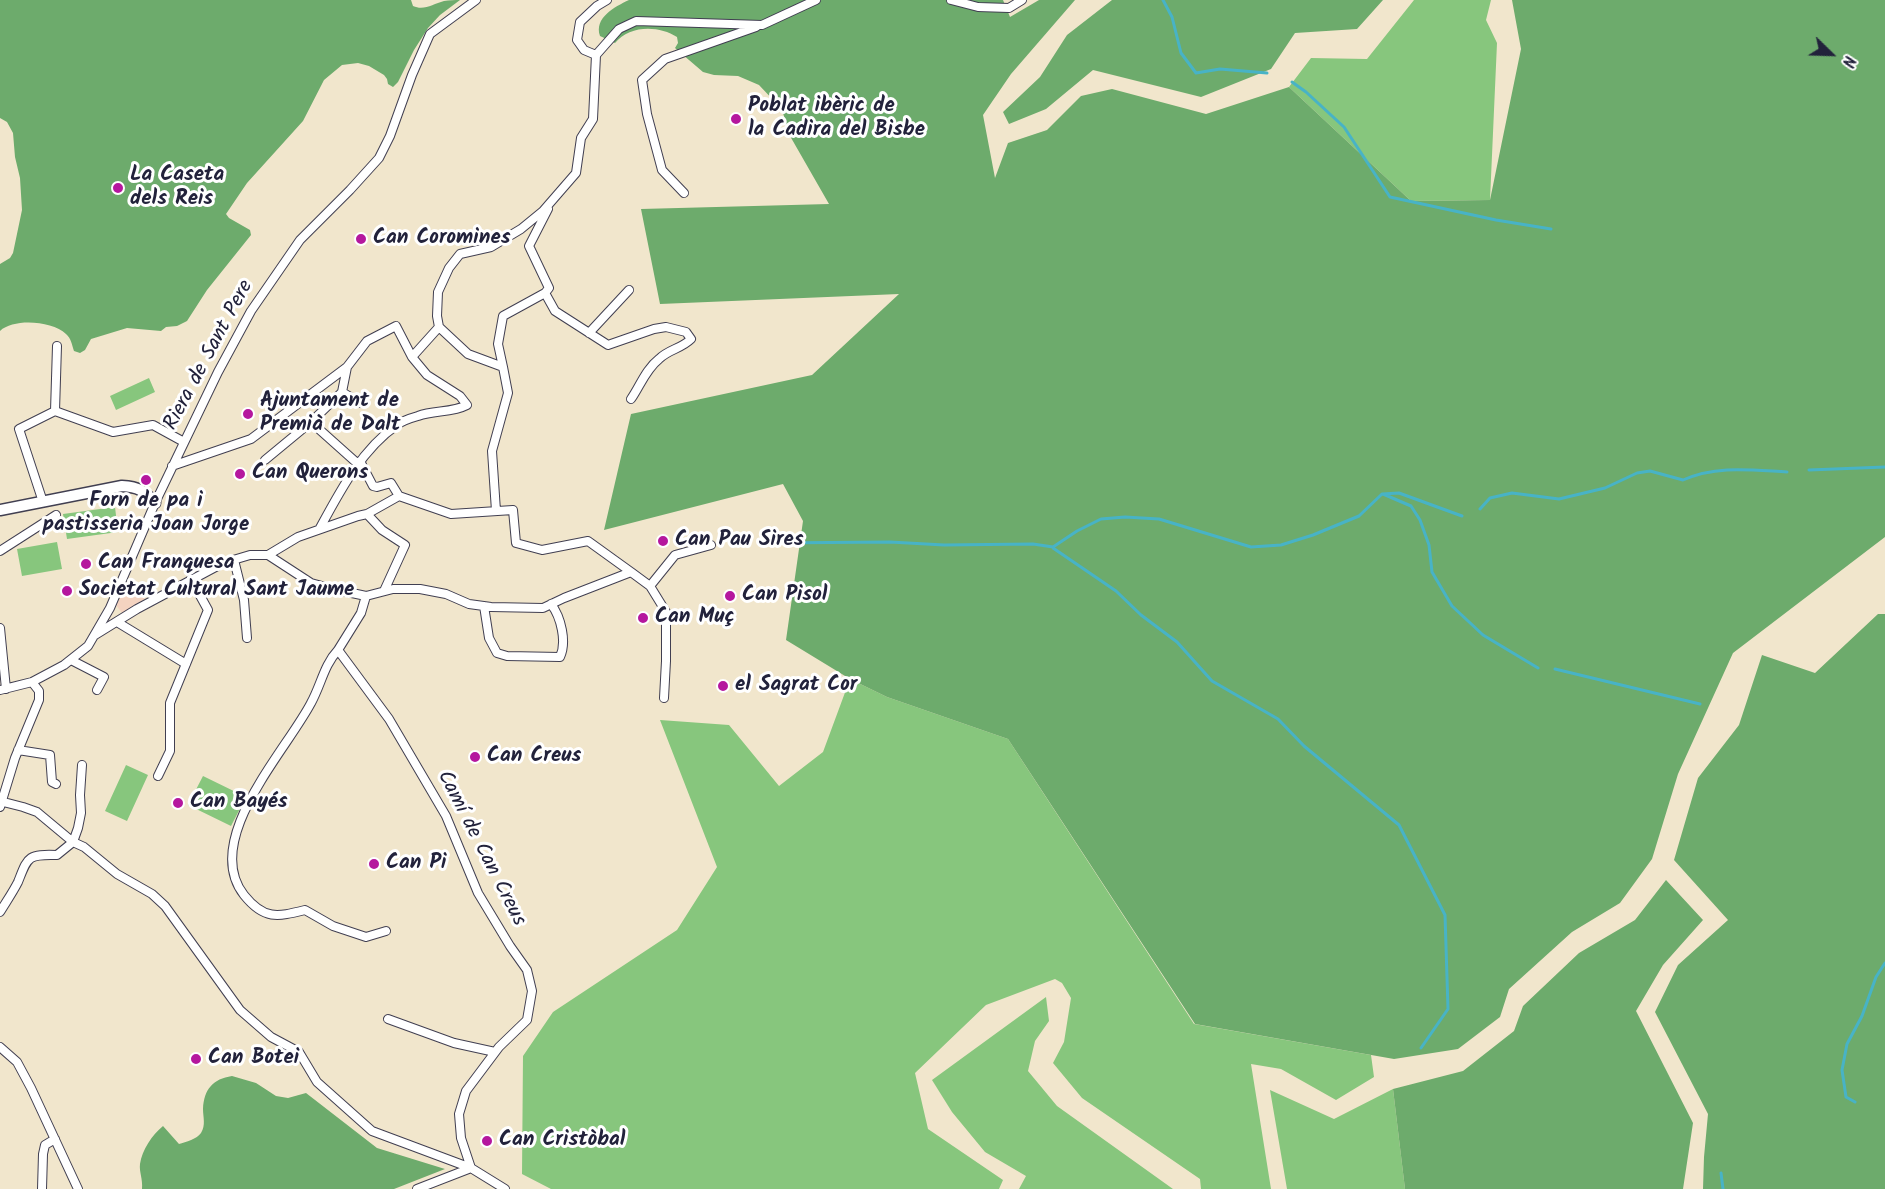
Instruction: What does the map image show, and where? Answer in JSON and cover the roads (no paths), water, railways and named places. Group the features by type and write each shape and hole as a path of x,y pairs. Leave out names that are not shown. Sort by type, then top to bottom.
{"street":[{"name":"Riera de Sant Pere","path":"3,690 32,682 64,665 88,646 110,608 154,503 218,372 257,302 300,240 379,158 390,136 430,34 476,0"},
{"path":"596,55 584,50 577,39 580,22 607,0"},
{"path":"684,193 662,170 647,114 642,80 665,59 762,25 816,0"},
{"path":"951,0 978,8 1009,8 1022,0"},
{"path":"503,368 468,354 439,327 438,292 449,268 460,254 491,247 521,229 543,211 576,173 581,138 593,119 596,55 618,29 636,21 762,25"},
{"path":"496,512 492,450 508,393 498,344 504,316 545,293 549,288 529,246 554,198"},
{"path":"588,333 629,290"},
{"path":"545,293 555,311 608,345 654,329 666,327 686,332 691,339 682,347 660,357 650,368 631,399"},
{"path":"172,466 251,439 347,367 367,341 396,326 412,357 427,375 460,396 467,405 457,410 421,415 397,424 364,456 320,528"},
{"path":"412,357 439,327"},
{"path":"55,411 57,346"},
{"path":"265,460 311,422 342,392 347,367"},
{"path":"342,392 360,403"},
{"path":"43,502 19,429 55,411 113,432 153,425 184,442"},
{"path":"311,422 359,463 373,486 391,483 399,496 452,514 513,510 516,543 542,550 588,541 650,586 666,612 664,698"},
{"path":"0,510 122,486 137,487 154,503"},
{"path":"93,636 223,563 250,555 268,555 298,537 367,514 399,496"},
{"path":"367,514 382,530 405,545 384,591"},
{"path":"0,551 56,515"},
{"path":"650,586 675,555 711,545"},
{"path":"268,555 311,583 366,596 393,589 420,589 446,594 469,604 484,606 543,608 631,572"},
{"path":"234,560 244,600 247,638"},
{"path":"158,776 170,751 170,703 208,610 191,579"},
{"path":"366,596 361,613 338,650 329,659 311,703 251,795 238,826 231,863 238,887 255,909 279,916 305,910 333,926 366,937 386,931"},
{"path":"484,606 489,638 497,653 507,656 560,657 564,648 558,616 551,604"},
{"path":"117,622 186,664"},
{"path":"0,628 3,690"},
{"name":"Camí de Can Creus","path":"338,650 388,718 446,816 478,893 527,970 532,991 527,1020 495,1052 466,1091 459,1114 461,1138 471,1168"},
{"path":"71,660 104,677 97,690"},
{"path":"32,682 39,691 39,699 18,750 1,804 23,807 37,812 117,874 152,894 165,906 240,1010 271,1037 299,1052 317,1082 372,1131 471,1168 505,1189"},
{"path":"18,750 50,755 52,782 56,784"},
{"path":"0,912 17,884 23,865 32,857 45,854 57,855 73,842 81,813 82,765"},
{"path":"388,1019 454,1042 495,1052"},
{"path":"0,1047 17,1062 78,1189"},
{"path":"42,1189 45,1145 55,1138"},
{"path":"417,1189 471,1168"}],"waterway":[{"path":"1163,0 1172,17 1181,53 1196,73 1220,69 1267,73"},
{"path":"1292,82 1344,127 1390,197 1496,220 1551,229"},
{"path":"1809,470 1885,467"},
{"path":"1480,509 1490,498 1512,493 1559,499 1605,488 1637,473 1650,471 1683,480 1721,470 1787,472"},
{"path":"769,543 1033,544 1053,547 1101,519 1125,517 1159,519 1251,547 1281,545 1359,516 1382,494 1399,493 1462,516"},
{"path":"1383,494 1411,506 1420,520 1429,545 1432,572 1452,606 1483,635 1538,668"},
{"path":"1053,548 1116,591 1141,615 1177,642 1212,681 1278,719 1304,746 1399,825 1445,915 1448,1009 1421,1048"},
{"path":"1555,669 1700,704"},
{"path":"1855,1102 1846,1097 1842,1070 1847,1044 1862,1016 1876,977 1885,963"},
{"path":"1721,1173 1723,1189"}],"place":[{"name":"Poblat ibèric de la Cadira del Bisbe","path":"736,119"},
{"name":"La Caseta dels Reis","path":"118,188"},
{"name":"Can Coromines","path":"361,239"},
{"name":"Ajuntament de Premià de Dalt","path":"248,414"},
{"name":"Can Querons","path":"240,474"},
{"name":"Forn de pa i pastisseria Joan Jorge","path":"146,480"},
{"name":"Can Pau Sires","path":"663,541"},
{"name":"Can Franquesa","path":"86,564"},
{"name":"Societat Cultural Sant Jaume","path":"67,591"},
{"name":"Can Pisol","path":"730,596"},
{"name":"Can Muç","path":"643,618"},
{"name":"el Sagrat Cor","path":"723,686"},
{"name":"Can Creus","path":"475,757"},
{"name":"Can Bayés","path":"178,803"},
{"name":"Can Pi","path":"374,864"},
{"name":"Can Botei","path":"196,1059"},
{"name":"Can Cristòbal","path":"487,1141"}]}
